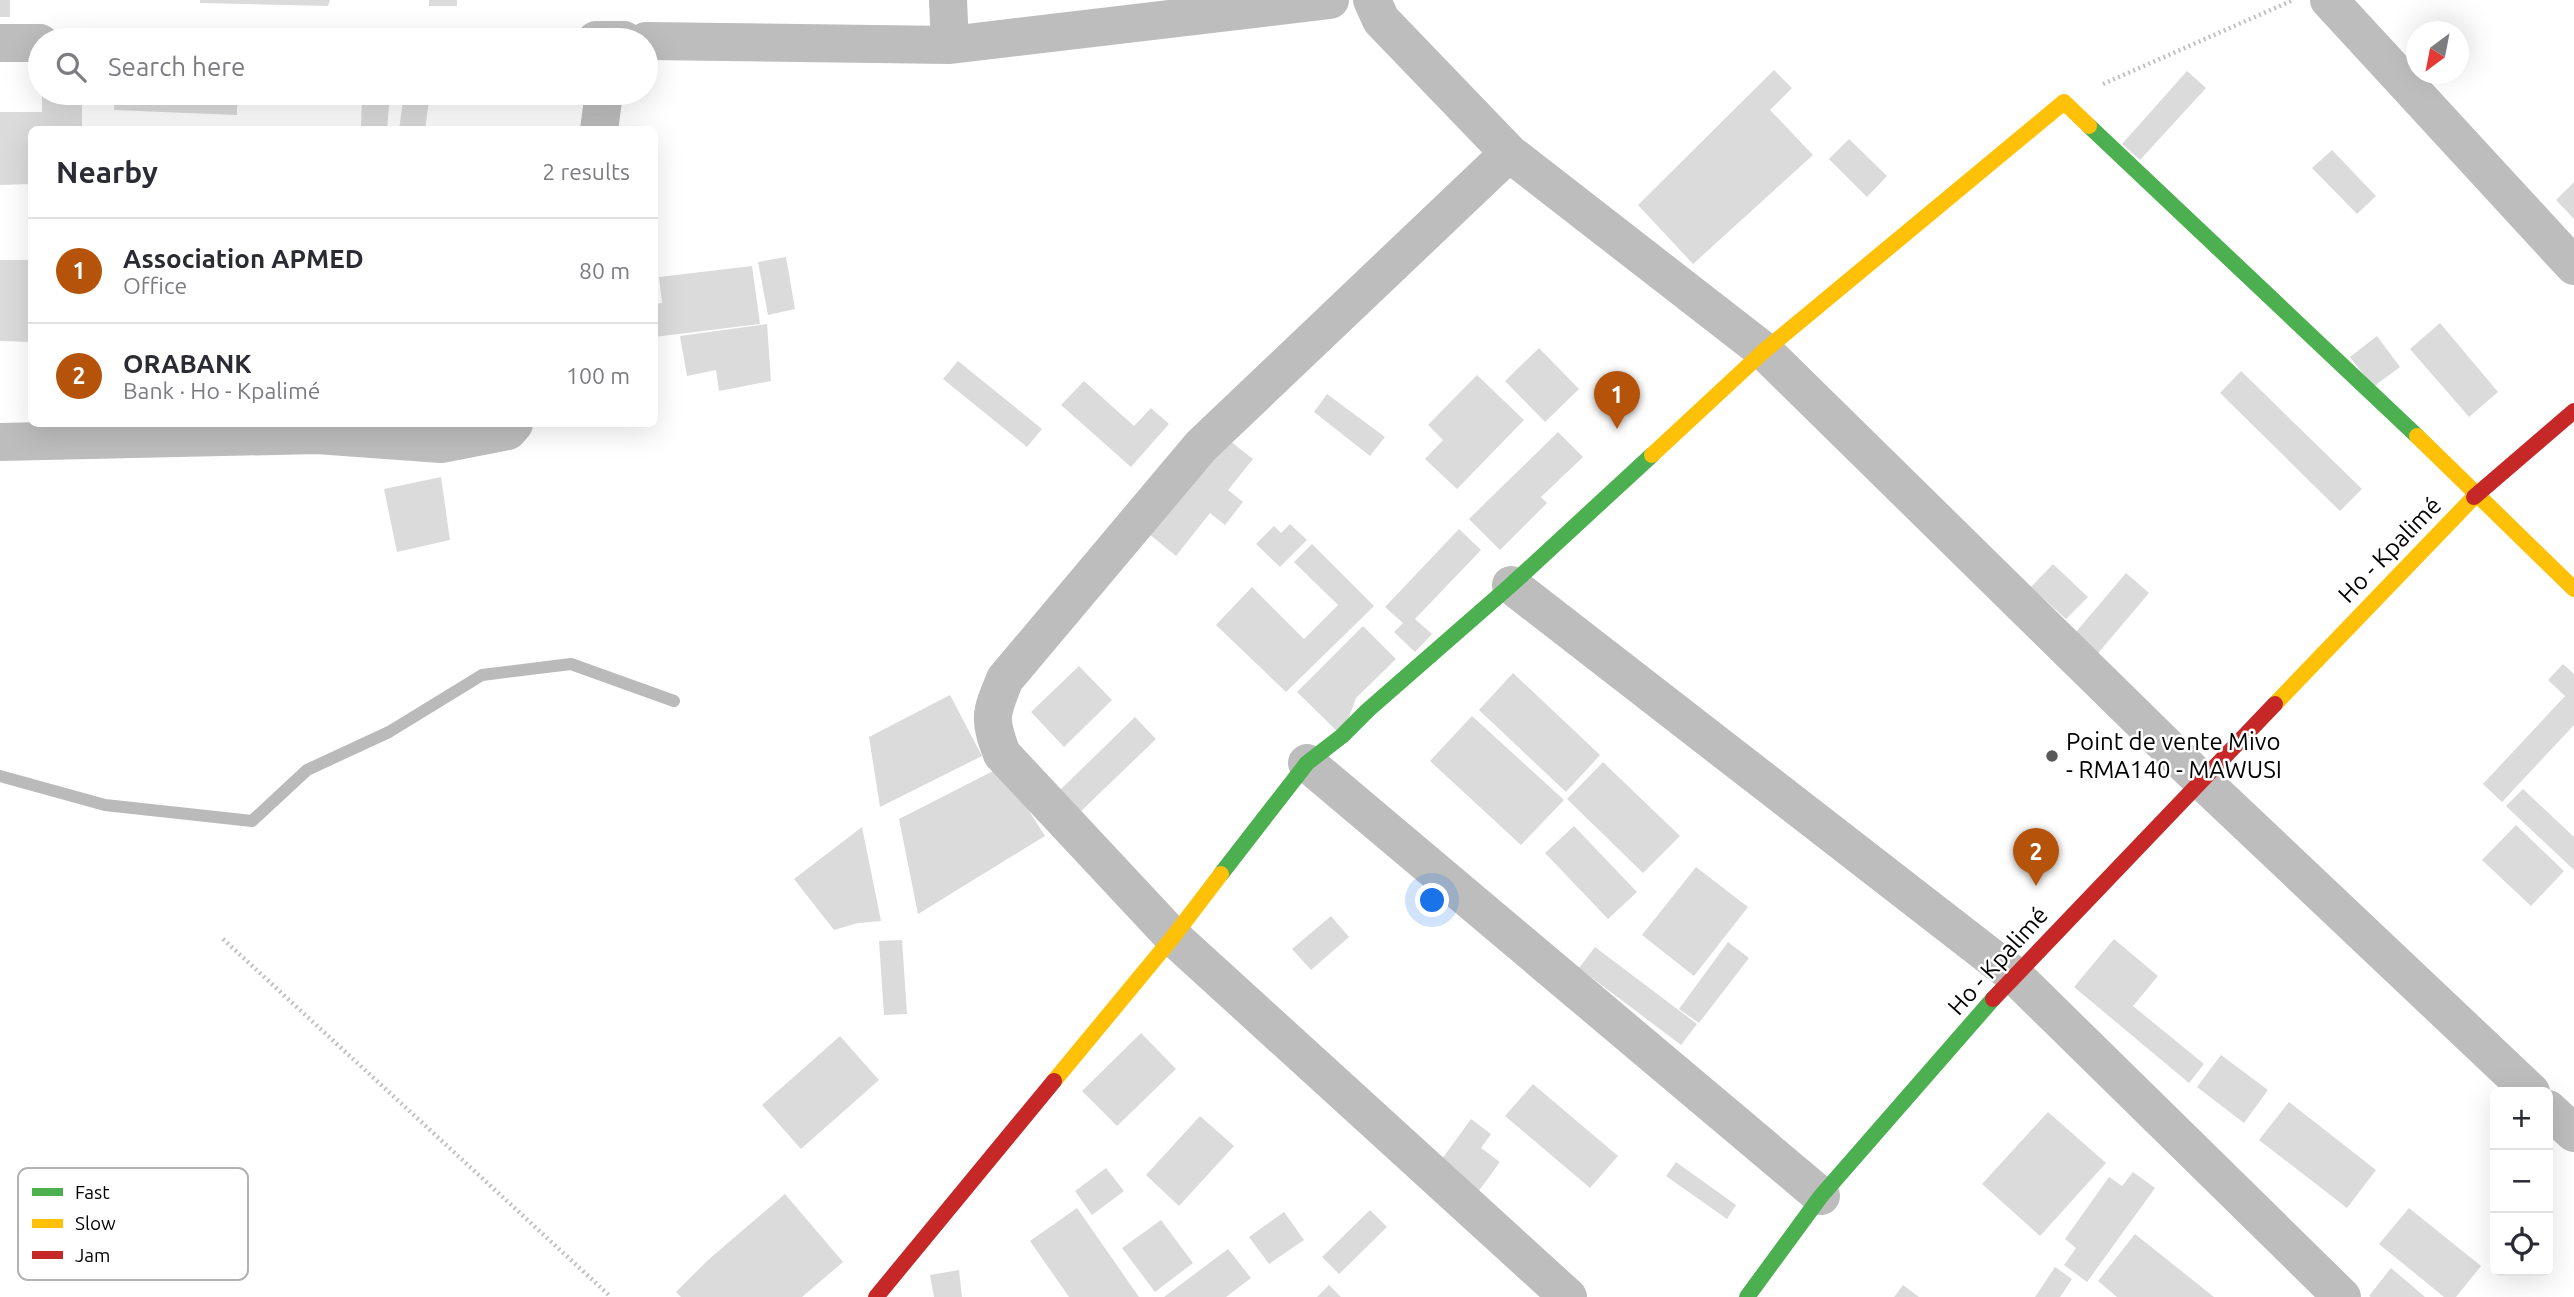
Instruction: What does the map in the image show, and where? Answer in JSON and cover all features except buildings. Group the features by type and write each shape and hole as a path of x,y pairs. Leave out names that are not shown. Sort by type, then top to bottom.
{"street":[{"path":"948,0 950,45"},
{"path":"658,41 950,45 1330,0"},
{"path":"1372,0 1381,20 1509,153 1764,351 2200,779 2525,1087"},
{"path":"2329,0 2574,266"},
{"path":"0,43 28,43"},
{"path":"876,1297 1172,937 1307,763 1342,736 1511,585 1764,351 2064,102 2478,493 2574,589"},
{"path":"600,126 602,105"},
{"path":"1509,153 1201,446 1005,679 992,710 994,734 1002,754 1172,937 1568,1297"},
{"name":"Ho - Kpalimé","path":"1747,1297 1821,1196 2014,975 2478,493 2574,411"},
{"path":"0,442 317,435 440,444 508,431 511,427"},
{"path":"1511,585 2014,975 2342,1297"},
{"path":"1307,763 1821,1196"},
{"path":"2553,1113 2574,1133"}],"path":[{"path":"2064,102 2294,0"},
{"path":"223,939 611,1297"}],"waterway":[{"path":"0,776 105,805 252,821 307,770 389,732 482,675 571,664 674,701"}],"traffic: fast":[{"path":"2089,126 2417,436"},
{"path":"1221,874 1307,763 1342,736 1652,455"},
{"path":"1747,1297 1821,1196 1993,999"}],"traffic: slow":[{"path":"1652,455 1764,351 2064,102 2089,126"},
{"path":"2417,436 2574,589"},
{"path":"2275,704 2474,497"},
{"path":"1054,1081 1173,937 1221,874"}],"traffic: jam":[{"path":"2474,497 2574,411"},
{"path":"1993,999 2275,704"},
{"path":"876,1297 1054,1081"}],"place":[{"name":"Association APMED","path":"1617,429"},
{"name":"Point de vente Mivo - RMA140 - MAWUSI","path":"2052,756"},
{"name":"ORABANK","path":"2036,886"}]}
